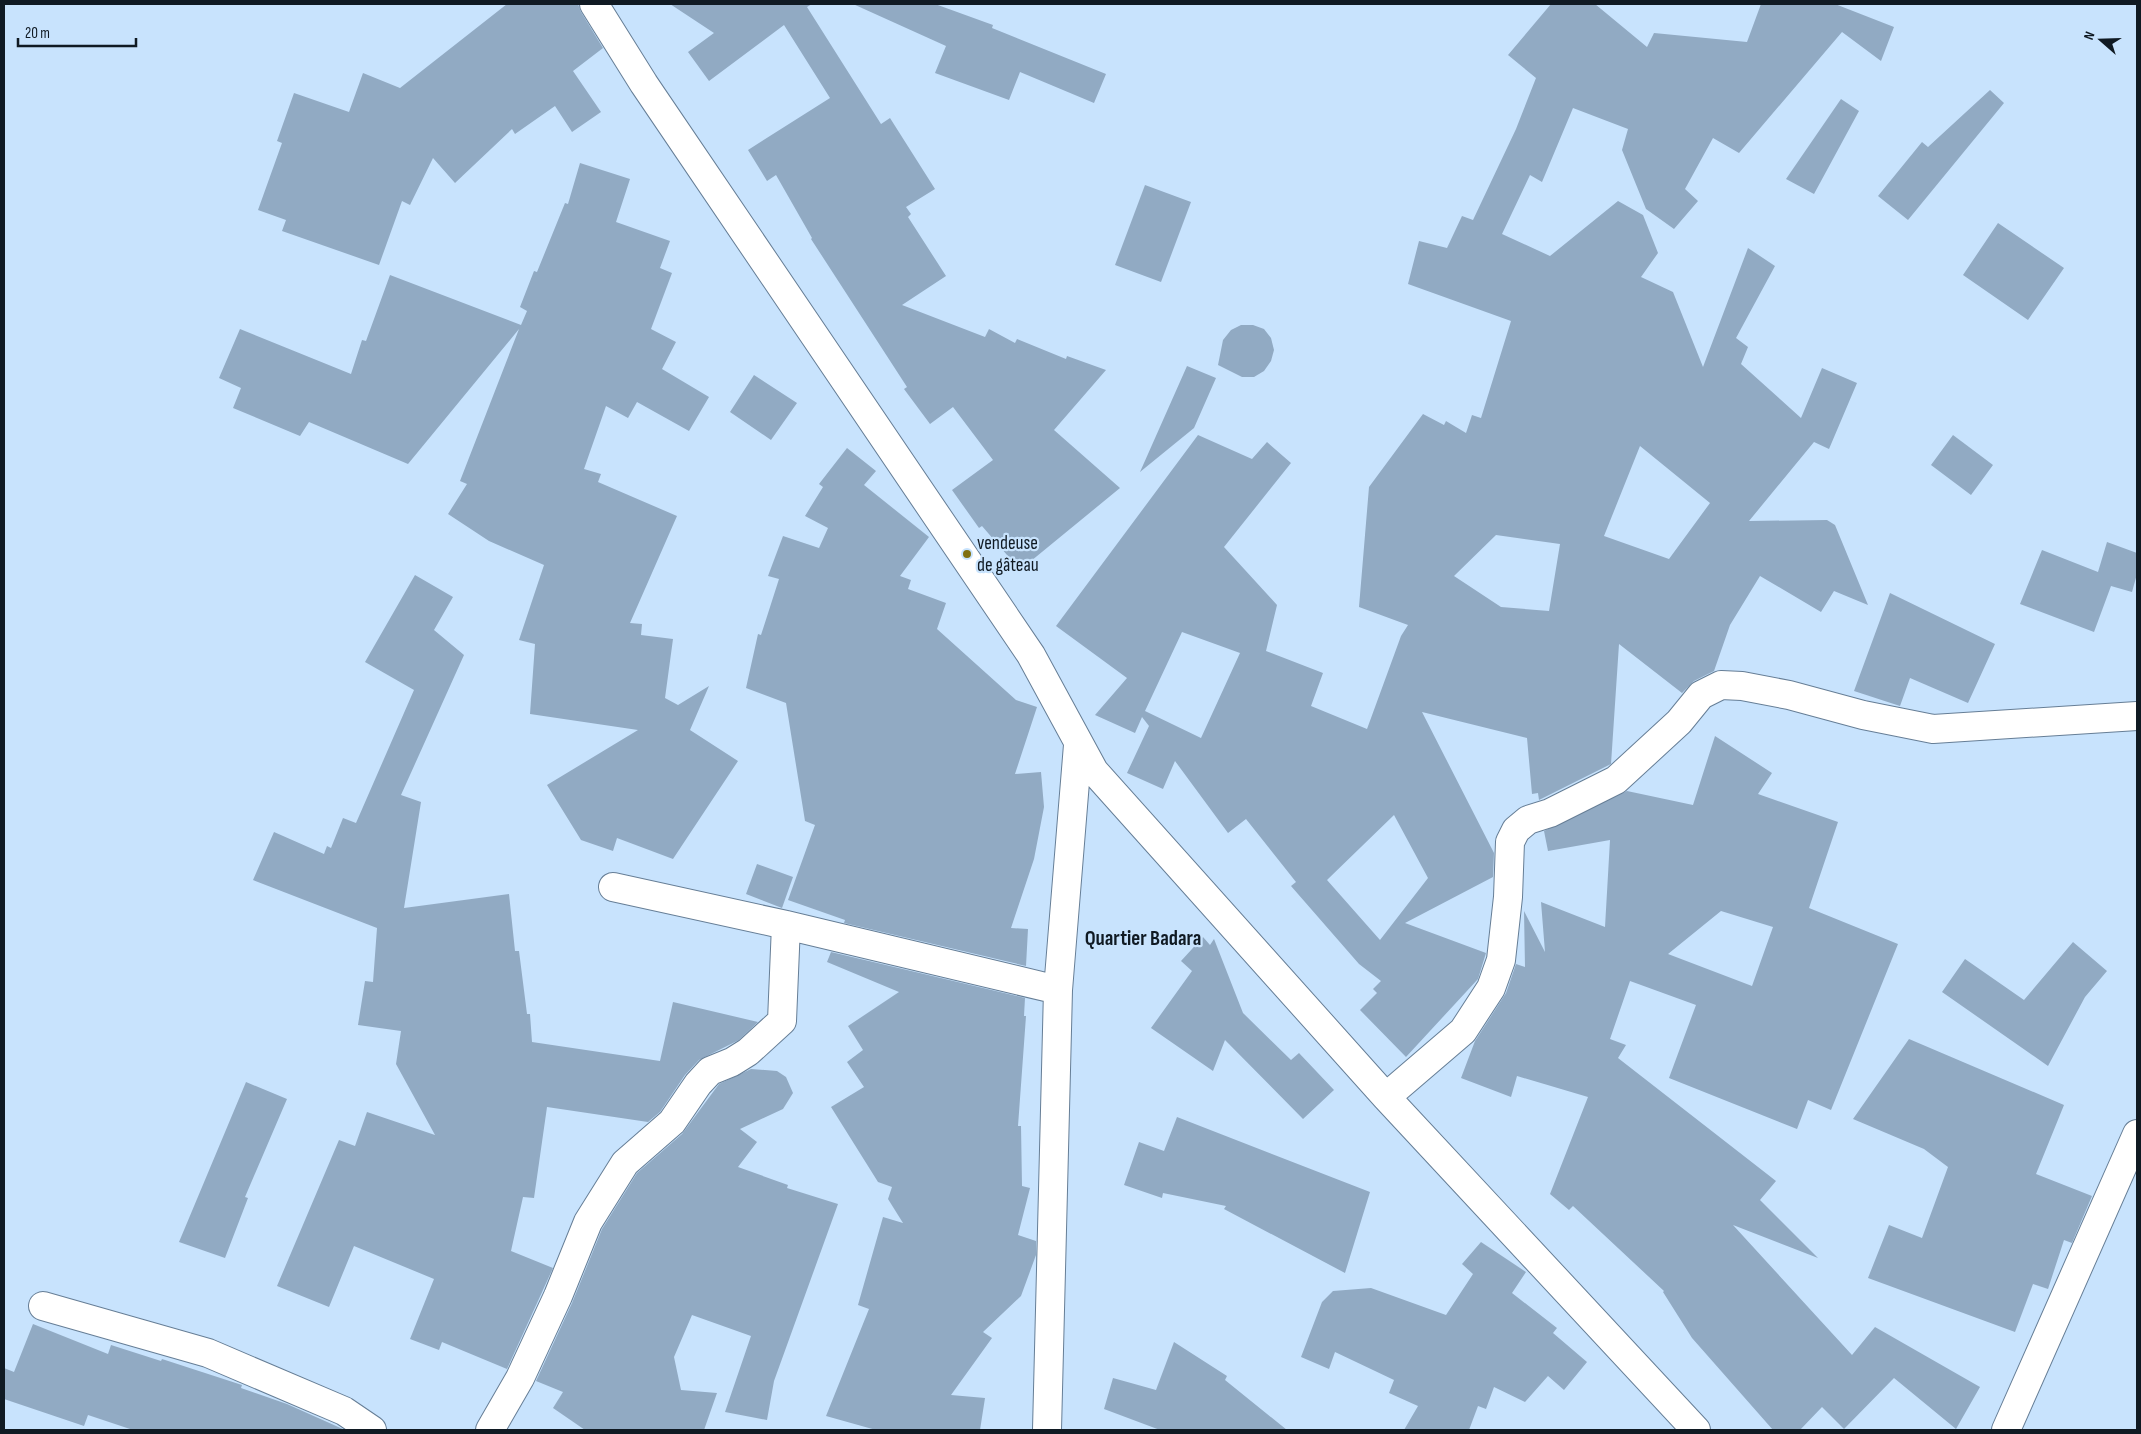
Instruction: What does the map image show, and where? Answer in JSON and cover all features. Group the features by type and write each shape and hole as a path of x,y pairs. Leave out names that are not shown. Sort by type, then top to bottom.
{"street":[{"path":"594,4 644,84 1031,655 1078,745 1094,771 1386,1097 1696,1430"},
{"path":"1386,1097 1463,1031 1491,988 1501,960 1508,897 1510,842 1516,830 1528,820 1550,812 1616,780 1679,722 1701,695 1721,685 1742,686 1789,695 1863,715 1933,729 2137,716"},
{"path":"1047,1430 1058,990 1078,745"},
{"path":"613,887 786,925 1058,990"},
{"path":"490,1430 520,1378 558,1296 588,1222 625,1163 672,1122 698,1084 710,1071 732,1062 748,1052 782,1021 786,925"},
{"path":"2006,1430 2137,1134"},
{"path":"43,1306 208,1353 344,1411 372,1430"}],"building":[{"path":"507,4 578,4 603,48 573,71 601,112 572,132 555,106 515,134 512,129 455,183 433,158 410,205 402,201 379,265 282,231 286,220 258,210 282,143 277,141 294,93 349,112 363,73 400,88"},
{"path":"670,4 812,4 807,7 881,124 890,118 935,189 906,207 911,214 908,217 946,276 902,305 985,337 989,329 1015,343 1017,339 1066,359 1067,356 1106,370 1054,430 1120,488 1020,570 982,526 979,528 952,490 993,460 953,407 930,424 904,389 907,387 811,239 776,175 767,181 748,150 830,98 784,25 709,81 688,52 714,33"},
{"path":"853,4 935,4 993,25 992,28 1106,74 1094,103 1020,72 1009,100 935,73 946,46"},
{"path":"1551,4 1595,4 1647,47 1654,33 1747,42 1761,4 1835,4 1894,27 1881,61 1842,32 1739,153 1713,138 1685,189 1698,201 1674,229 1646,209 1622,150 1628,129 1573,108 1542,182 1530,175 1502,234 1550,256 1618,201 1643,215 1658,253 1641,277 1673,292 1703,367 1748,248 1775,266 1736,338 1748,347 1741,364 1801,418 1822,368 1857,383 1829,449 1814,442 1749,521 1827,520 1835,525 1868,605 1834,591 1821,612 1760,576 1730,625 1714,671 1694,681 1682,693 1619,644 1611,764 1539,800 1538,793 1532,794 1527,738 1422,712 1494,853 1493,877 1405,923 1486,953 1478,979 1406,1057 1360,1010 1377,993 1373,989 1381,981 1359,964 1291,886 1296,882 1246,819 1228,833 1175,761 1163,789 1127,773 1149,726 1142,717 1135,733 1095,715 1127,678 1056,626 1198,435 1252,459 1267,442 1291,463 1224,547 1277,605 1266,651 1323,673 1311,706 1367,729 1401,636 1408,625 1359,607 1369,487 1423,414 1444,425 1446,421 1466,433 1472,415 1481,418 1511,321 1408,284 1419,241 1447,248 1462,216 1473,220 1516,129 1536,78 1508,55","holes":["1640,446 1710,503 1669,559 1604,536","1496,535 1560,544 1549,611 1501,607 1454,576","1182,632 1240,653 1201,738 1145,711","1394,815 1428,878 1380,940 1327,880"]},
{"path":"1990,90 2004,103 1908,220 1878,196 1922,142 1928,147"},
{"path":"1841,99 1859,111 1814,194 1786,179"},
{"path":"580,163 630,179 616,222 670,241 660,268 672,273 651,329 676,342 662,369 709,397 689,431 637,402 628,418 606,406 584,469 601,474 598,482 677,516 630,623 642,624 641,635 673,639 665,698 678,705 709,686 690,730 738,761 673,859 617,838 613,851 581,840 547,785 638,730 530,714 535,644 519,640 544,565 489,541 448,514 467,484 460,481 519,329 408,464 309,422 300,436 233,408 241,388 219,378 240,329 351,374 362,340 366,341 390,275 521,325 527,311 520,307 534,271 537,272 565,203 568,204"},
{"path":"1145,185 1191,202 1161,282 1115,265"},
{"path":"1998,223 2064,268 2028,320 1963,275"},
{"path":"1241,325 1253,325 1264,329 1271,338 1274,350 1271,361 1264,371 1254,377 1242,377 1218,365 1223,340 1231,330"},
{"path":"1187,366 1216,378 1194,428 1140,472"},
{"path":"754,375 797,403 771,440 730,412"},
{"path":"1953,435 1993,465 1971,495 1931,465"},
{"path":"847,448 876,471 864,485 929,537 900,576 911,580 908,589 946,603 937,629 1016,700 1037,707 1015,774 1041,772 1044,807 1034,859 1011,928 1028,929 1026,966 844,923 845,920 788,900 815,825 805,821 786,703 746,688 758,634 761,635 779,579 768,576 783,536 819,548 828,528 805,516 823,487 819,484"},
{"path":"2107,542 2137,553 2137,574 2132,592 2111,586 2094,632 2020,604 2042,550 2098,572"},
{"path":"415,575 453,597 434,630 464,655 401,795 421,802 404,908 509,894 515,951 519,951 527,1014 530,1014 532,1042 660,1061 673,1002 758,1022 739,1040 699,1060 685,1075 660,1112 648,1122 547,1107 534,1198 523,1197 511,1251 553,1268 507,1369 442,1342 439,1350 410,1339 434,1279 354,1246 329,1307 277,1286 339,1140 355,1146 367,1112 435,1135 396,1064 401,1031 358,1025 365,981 373,982 377,928 253,880 274,832 324,854 327,846 331,848 343,818 356,823 414,690 365,662"},
{"path":"1890,593 1995,644 1968,703 1910,678 1900,706 1854,691"},
{"path":"1715,736 1772,773 1758,794 1838,822 1809,908 1898,944 1831,1110 1808,1100 1797,1129 1669,1078 1696,1005 1630,981 1610,1039 1626,1045 1618,1058 1776,1181 1760,1200 1818,1258 1733,1225 1852,1355 1875,1327 1980,1387 1956,1429 1894,1378 1844,1429 1822,1407 1800,1430 1773,1430 1692,1338 1664,1291 1573,1206 1569,1210 1550,1194 1588,1097 1517,1076 1511,1097 1461,1078 1475,1041 1506,993 1516,964 1525,967 1524,911 1545,952 1541,902 1605,927 1610,840 1548,851 1544,831 1627,791 1693,805","holes":["1721,911 1773,927 1752,986 1668,954"]},
{"path":"757,864 793,877 782,908 746,894"},
{"path":"1203,937 1210,945 1214,939 1243,1013 1291,1060 1299,1053 1334,1090 1303,1119 1225,1040 1213,1071 1151,1028 1192,971 1181,961"},
{"path":"2073,942 2107,971 2085,997 2048,1066 1942,992 1965,959 2024,1000"},
{"path":"831,952 1025,998 1024,1016 1026,1016 1018,1126 1021,1126 1022,1186 1030,1188 1018,1235 1036,1241 1036,1255 1021,1296 983,1332 992,1338 951,1395 985,1398 980,1430 876,1430 826,1416 869,1309 858,1305 883,1217 903,1223 888,1199 892,1187 878,1182 831,1107 864,1087 847,1062 863,1050 848,1026 899,992 827,962"},
{"path":"1909,1039 2064,1105 2036,1174 2092,1196 2072,1243 2064,1240 2048,1289 2033,1284 2015,1332 1868,1278 1889,1225 1922,1238 1948,1167 1924,1149 1853,1119"},
{"path":"751,1069 777,1071 786,1077 793,1093 783,1109 740,1129 757,1142 738,1167 788,1185 787,1188 838,1204 774,1381 767,1420 725,1412 751,1336 692,1315 674,1357 681,1390 717,1393 704,1430 585,1430 553,1408 563,1392 536,1381 572,1303 602,1229 637,1173 682,1134 719,1084"},
{"path":"246,1082 287,1099 245,1197 248,1198 225,1258 179,1242"},
{"path":"1177,1117 1370,1192 1345,1273 1224,1209 1226,1206 1163,1193 1162,1198 1124,1185 1139,1142 1164,1151"},
{"path":"1481,1242 1526,1272 1512,1293 1557,1328 1553,1333 1587,1362 1564,1390 1548,1376 1525,1402 1494,1387 1486,1409 1478,1406 1469,1430 1404,1430 1418,1406 1389,1393 1394,1380 1335,1352 1329,1369 1301,1357 1322,1302 1333,1291 1371,1288 1446,1315 1473,1274 1462,1264"},
{"path":"33,1324 108,1354 111,1345 161,1361 162,1359 242,1385 241,1388 287,1404 345,1430 133,1430 88,1415 84,1426 4,1399 4,1368 14,1372"},
{"path":"1174,1342 1227,1376 1225,1380 1287,1430 1160,1430 1104,1409 1113,1378 1156,1390"}],"place":[{"name":"vendeuse de gâteau","path":"967,554"}],"district":[{"name":"Quartier Badara","path":"1143,938"}]}
